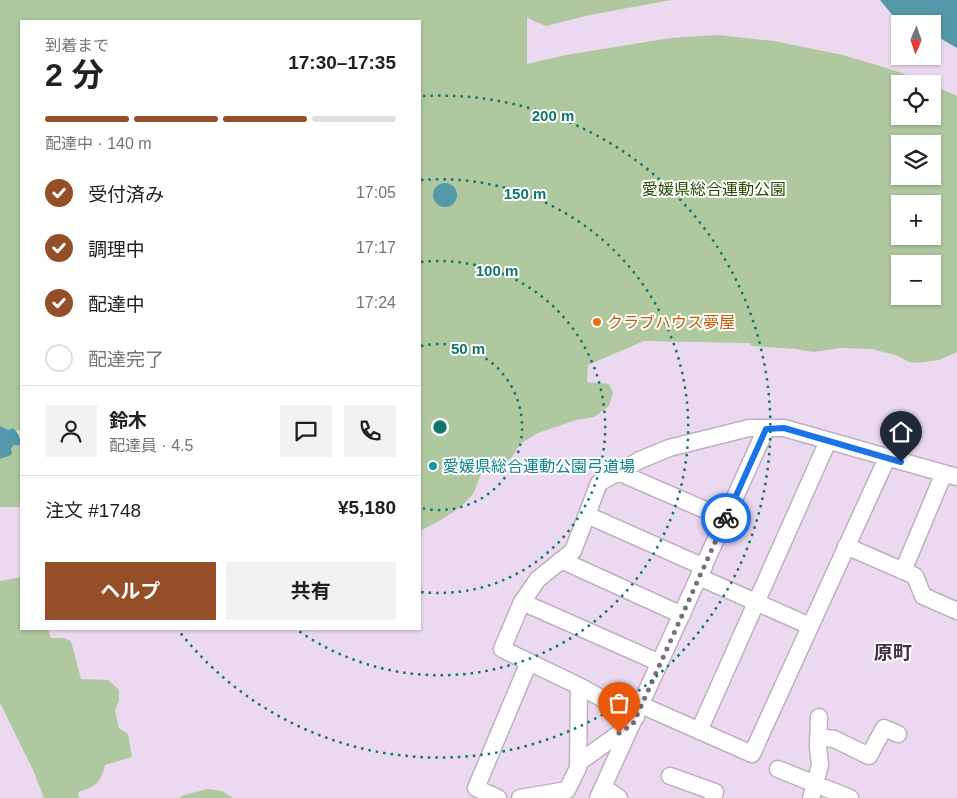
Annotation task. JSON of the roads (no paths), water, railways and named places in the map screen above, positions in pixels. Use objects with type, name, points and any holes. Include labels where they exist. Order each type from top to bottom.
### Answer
[{"type":"street","points":[[886,458],[752,754],[699,730],[637,715],[502,650],[522,602],[538,579],[573,551],[599,483],[640,460],[669,448],[749,428],[784,428],[951,475],[902,571]]},
{"type":"street","points":[[620,798],[601,793],[766,429]]},
{"type":"street","points":[[699,730],[828,441]]},
{"type":"street","points":[[618,472],[726,519]]},
{"type":"street","points":[[587,515],[756,602],[810,626]]},
{"type":"street","points":[[846,546],[915,576],[923,596],[955,605]]},
{"type":"street","points":[[561,560],[682,615]]},
{"type":"street","points":[[522,602],[660,663]]},
{"type":"street","points":[[498,798],[476,788],[529,662]]},
{"type":"street","points":[[520,798],[567,790],[578,768],[579,686]]},
{"type":"street","points":[[578,763],[637,715]]},
{"type":"street","points":[[813,791],[820,764],[818,747],[819,717]]},
{"type":"street","points":[[818,737],[834,739],[869,756],[884,728],[898,734]]},
{"type":"street","points":[[778,769],[813,791],[850,798]]},
{"type":"street","points":[[670,776],[715,792],[713,798]]},
{"type":"water","points":[[880,0],[957,0],[957,48],[941,39],[941,15],[892,15]]},
{"type":"water","points":[[445,183],[454,186],[457,195],[454,204],[445,207],[436,204],[433,195],[436,186]]},
{"type":"water","points":[[0,426],[8,430],[13,428],[19,436],[20,446],[14,445],[11,449],[11,455],[0,459]]},
{"type":"place","name":"クラブハウス夢屋","points":[[597,322]]},
{"type":"place","name":"愛媛県総合運動公園弓道場","points":[[433,466]]},
{"type":"district","name":"原町","points":[[893,652]]},
{"type":"park label","name":"愛媛県総合運動公園","points":[[714,189]]}]
